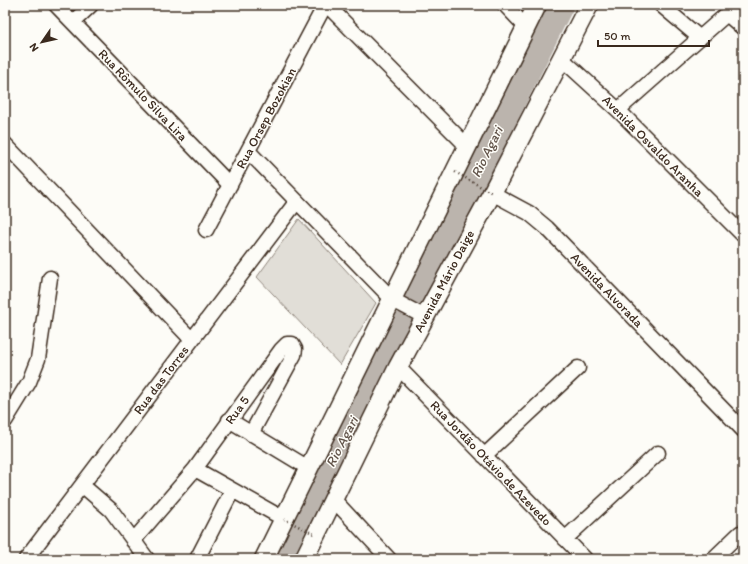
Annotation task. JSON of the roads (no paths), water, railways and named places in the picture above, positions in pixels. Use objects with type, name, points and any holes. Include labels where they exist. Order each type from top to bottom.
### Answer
[{"type":"street","name":"Rua Rômulo Silva Lira","points":[[56,5],[230,184]]},
{"type":"street","points":[[73,22],[91,5]]},
{"type":"street","points":[[326,5],[468,147]]},
{"type":"street","name":"Rua Orsep Bozokian","points":[[206,230],[326,5]]},
{"type":"street","points":[[505,5],[526,27]]},
{"type":"street","points":[[264,559],[393,300],[537,5]]},
{"type":"street","name":"Avenida Mário Daige","points":[[304,559],[398,367],[492,193],[589,5]]},
{"type":"street","points":[[661,5],[700,38]]},
{"type":"street","points":[[618,110],[732,9],[743,28]]},
{"type":"street","name":"Avenida Osvaldo Aranha","points":[[561,58],[618,110],[743,235]]},
{"type":"street","points":[[5,144],[192,340]]},
{"type":"street","points":[[248,151],[393,300],[425,317]]},
{"type":"street","name":"Avenida Alvorada","points":[[492,193],[529,213],[547,228],[743,430]]},
{"type":"street","name":"Rua das Torres","points":[[26,559],[297,201]]},
{"type":"street","points":[[5,421],[35,370],[50,278]]},
{"type":"street","name":"Rua 5","points":[[133,541],[195,469],[281,350],[287,344],[292,344],[295,349],[294,355],[251,434]]},
{"type":"street","name":"Rua Jordão Otávio de Azevedo","points":[[398,367],[585,559]]},
{"type":"street","points":[[484,456],[578,368]]},
{"type":"street","points":[[229,420],[310,468]]},
{"type":"street","points":[[565,539],[658,453]]},
{"type":"street","points":[[195,469],[284,519]]},
{"type":"street","points":[[82,485],[111,510],[147,559]]},
{"type":"street","points":[[197,559],[232,490]]},
{"type":"street","points":[[334,500],[389,559]]},
{"type":"street","points":[[713,559],[740,533]]},
{"type":"waterway","name":"Rio Agari","points":[[414,298],[560,5]]},
{"type":"waterway","name":"Rio Agari","points":[[283,559],[400,326]]}]
